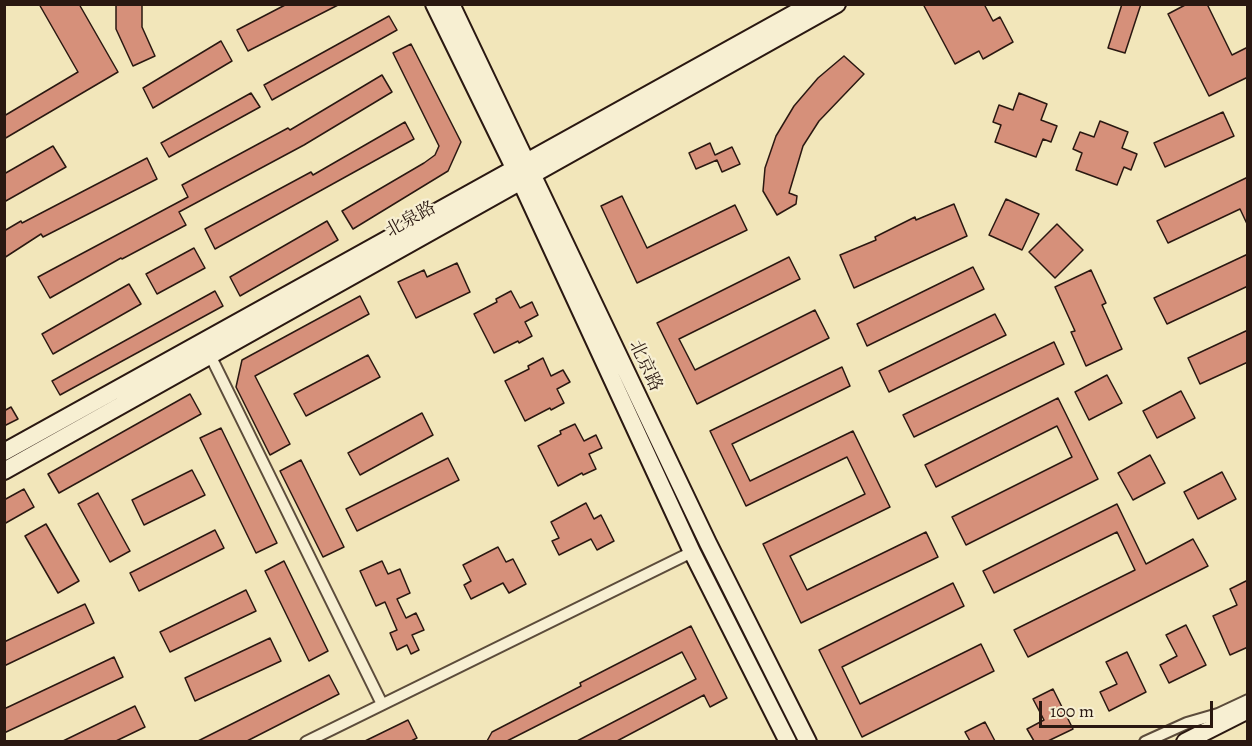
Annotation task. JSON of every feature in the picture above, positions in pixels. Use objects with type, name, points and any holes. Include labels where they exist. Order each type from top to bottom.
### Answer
[{"type":"street","name":"北京路","points":[[434,4],[524,172],[808,741]]},
{"type":"street","name":"北京路","points":[[451,4],[692,552],[788,741]]},
{"type":"street","name":"北泉路","points":[[524,172],[812,4]]},
{"type":"street","name":"北泉路","points":[[4,471],[207,349],[524,172],[837,4]]},
{"type":"street","name":"北泉路","points":[[4,452],[207,349]]},
{"type":"street","points":[[207,349],[382,704]]},
{"type":"street","points":[[306,741],[692,552]]},
{"type":"street","points":[[1145,741],[1187,723],[1218,714],[1248,700]]},
{"type":"street","points":[[1185,741],[1248,710]]},
{"type":"building","points":[[39,4],[79,4],[118,72],[4,139],[4,116],[78,72]]},
{"type":"building","points":[[116,4],[142,4],[142,27],[155,56],[133,66],[116,29]]},
{"type":"building","points":[[287,4],[340,4],[248,51],[237,30]]},
{"type":"building","points":[[923,4],[984,4],[993,21],[1000,17],[1013,42],[983,59],[979,51],[955,64]]},
{"type":"building","points":[[1122,4],[1141,4],[1125,53],[1108,48]]},
{"type":"building","points":[[1187,4],[1207,4],[1232,55],[1248,47],[1248,77],[1209,96],[1168,14]]},
{"type":"building","points":[[389,16],[397,30],[272,100],[264,85]]},
{"type":"building","points":[[221,41],[232,61],[153,108],[143,88]]},
{"type":"building","points":[[411,44],[461,142],[448,171],[353,229],[342,211],[424,163],[435,155],[439,146],[393,53]]},
{"type":"building","points":[[844,56],[864,74],[819,121],[803,146],[789,193],[797,196],[796,204],[777,215],[763,191],[765,168],[776,136],[794,106],[818,78]]},
{"type":"building","points":[[382,75],[392,92],[304,145],[179,212],[186,225],[50,298],[38,277],[188,197],[182,185],[288,128],[290,130]]},
{"type":"building","points":[[251,93],[260,107],[169,157],[161,143]]},
{"type":"building","points":[[1019,93],[1047,104],[1041,120],[1057,126],[1051,142],[1043,139],[1036,157],[995,142],[1001,125],[993,122],[999,105],[1013,110]]},
{"type":"building","points":[[1223,112],[1234,136],[1165,167],[1154,143]]},
{"type":"building","points":[[1100,121],[1128,132],[1122,148],[1137,154],[1131,170],[1124,167],[1117,185],[1076,170],[1082,153],[1073,149],[1080,132],[1094,137]]},
{"type":"building","points":[[405,122],[414,139],[215,249],[205,229],[311,172],[313,175]]},
{"type":"building","points":[[710,143],[715,155],[732,147],[740,164],[722,172],[717,160],[696,169],[689,153]]},
{"type":"building","points":[[53,146],[66,167],[4,202],[4,174]]},
{"type":"building","points":[[147,158],[157,179],[43,237],[41,234],[4,258],[4,231]]},
{"type":"building","points":[[1248,177],[1248,226],[1240,209],[1168,243],[1157,221]]},
{"type":"building","points":[[622,196],[647,248],[735,205],[747,230],[637,283],[601,206]]},
{"type":"building","points":[[1006,199],[1039,214],[1022,250],[989,235]]},
{"type":"building","points":[[954,204],[967,236],[854,288],[840,255],[876,240],[875,237],[915,217],[916,220]]},
{"type":"building","points":[[327,221],[338,240],[240,296],[230,277]]},
{"type":"building","points":[[1057,224],[1083,250],[1055,278],[1029,252]]},
{"type":"building","points":[[194,248],[205,268],[157,294],[146,274]]},
{"type":"building","points":[[1248,254],[1248,286],[1167,324],[1154,298]]},
{"type":"building","points":[[789,257],[800,279],[679,339],[695,370],[815,310],[829,338],[697,404],[657,323]]},
{"type":"building","points":[[457,263],[470,292],[416,318],[398,282],[424,270],[427,277]]},
{"type":"building","points":[[973,267],[984,289],[867,346],[857,324]]},
{"type":"building","points":[[1091,270],[1106,303],[1102,305],[1122,349],[1086,366],[1071,332],[1075,331],[1055,287]]},
{"type":"building","points":[[129,284],[141,304],[53,354],[42,334]]},
{"type":"building","points":[[215,291],[223,306],[60,395],[52,381]]},
{"type":"building","points":[[511,291],[520,308],[532,302],[538,315],[525,322],[532,336],[494,353],[474,314],[497,302],[496,299]]},
{"type":"building","points":[[360,296],[369,314],[255,376],[290,444],[270,455],[236,387],[242,360]]},
{"type":"building","points":[[995,314],[1006,335],[889,392],[879,371]]},
{"type":"building","points":[[1248,330],[1248,362],[1200,384],[1188,358]]},
{"type":"building","points":[[1054,342],[1064,364],[914,437],[903,415]]},
{"type":"building","points":[[368,355],[380,377],[306,416],[294,394]]},
{"type":"building","points":[[543,358],[551,376],[563,370],[570,382],[557,389],[564,403],[525,421],[505,381],[529,369],[528,366]]},
{"type":"building","points":[[842,367],[850,386],[732,444],[750,481],[853,431],[890,507],[790,556],[807,590],[926,532],[938,557],[801,623],[763,544],[865,494],[847,457],[746,506],[710,431]]},
{"type":"building","points":[[1107,375],[1122,403],[1089,420],[1075,392]]},
{"type":"building","points":[[1181,391],[1195,418],[1157,438],[1143,411]]},
{"type":"building","points":[[190,394],[201,414],[59,493],[48,474]]},
{"type":"building","points":[[1058,398],[1098,479],[966,545],[952,517],[1072,457],[1057,426],[936,487],[925,465]]},
{"type":"building","points":[[11,407],[18,419],[4,426],[4,411]]},
{"type":"building","points":[[422,413],[433,435],[360,475],[348,453]]},
{"type":"building","points":[[575,424],[584,441],[596,435],[602,448],[589,454],[596,469],[583,475],[582,473],[558,486],[538,446]]},
{"type":"building","points":[[221,428],[277,543],[256,553],[200,438]]},
{"type":"building","points":[[1150,455],[1165,483],[1133,500],[1118,473]]},
{"type":"building","points":[[448,458],[459,480],[357,531],[346,509]]},
{"type":"building","points":[[301,460],[344,547],[323,557],[280,471]]},
{"type":"building","points":[[192,470],[205,495],[144,525],[132,500]]},
{"type":"building","points":[[1222,472],[1236,499],[1198,519],[1184,492]]},
{"type":"building","points":[[24,489],[34,507],[4,524],[4,500]]},
{"type":"building","points":[[98,493],[130,551],[110,562],[78,504]]},
{"type":"building","points":[[586,503],[594,519],[601,515],[614,541],[597,550],[591,539],[559,555],[552,541],[559,538],[551,522]]},
{"type":"building","points":[[1117,504],[1146,564],[1193,539],[1208,566],[1028,657],[1014,630],[1135,570],[1117,532],[994,593],[983,571]]},
{"type":"building","points":[[46,524],[79,581],[58,593],[25,536]]},
{"type":"building","points":[[215,530],[224,548],[139,591],[130,573]]},
{"type":"building","points":[[498,547],[506,562],[513,559],[526,584],[509,593],[503,583],[471,599],[464,585],[471,581],[463,565]]},
{"type":"building","points":[[284,561],[328,651],[309,661],[265,571]]},
{"type":"building","points":[[382,561],[388,574],[400,569],[410,593],[397,599],[406,618],[416,613],[424,630],[412,635],[419,650],[411,654],[407,645],[397,650],[390,633],[397,630],[385,602],[376,606],[360,571]]},
{"type":"building","points":[[1248,580],[1248,647],[1230,655],[1213,616],[1237,605],[1230,589]]},
{"type":"building","points":[[953,583],[964,606],[842,667],[860,704],[981,644],[994,671],[862,737],[819,650]]},
{"type":"building","points":[[246,590],[256,611],[170,652],[160,632]]},
{"type":"building","points":[[85,604],[94,623],[4,666],[4,642]]},
{"type":"building","points":[[1186,625],[1206,665],[1169,683],[1160,665],[1177,656],[1166,635]]},
{"type":"building","points":[[691,626],[727,698],[710,707],[704,695],[617,741],[577,741],[696,679],[682,652],[507,741],[487,741],[492,732],[581,686],[580,683]]},
{"type":"building","points":[[270,638],[281,661],[195,701],[185,678]]},
{"type":"building","points":[[1127,652],[1146,692],[1109,711],[1100,692],[1117,684],[1106,662]]},
{"type":"building","points":[[114,657],[123,677],[4,733],[4,709]]},
{"type":"building","points":[[329,675],[339,694],[247,741],[198,741]]},
{"type":"building","points":[[1053,689],[1073,729],[1048,741],[1034,741],[1027,729],[1044,720],[1033,699]]},
{"type":"building","points":[[135,706],[145,727],[116,741],[63,741]]},
{"type":"building","points":[[408,720],[417,738],[411,741],[365,741]]},
{"type":"building","points":[[985,722],[995,741],[970,741],[965,732]]}]
